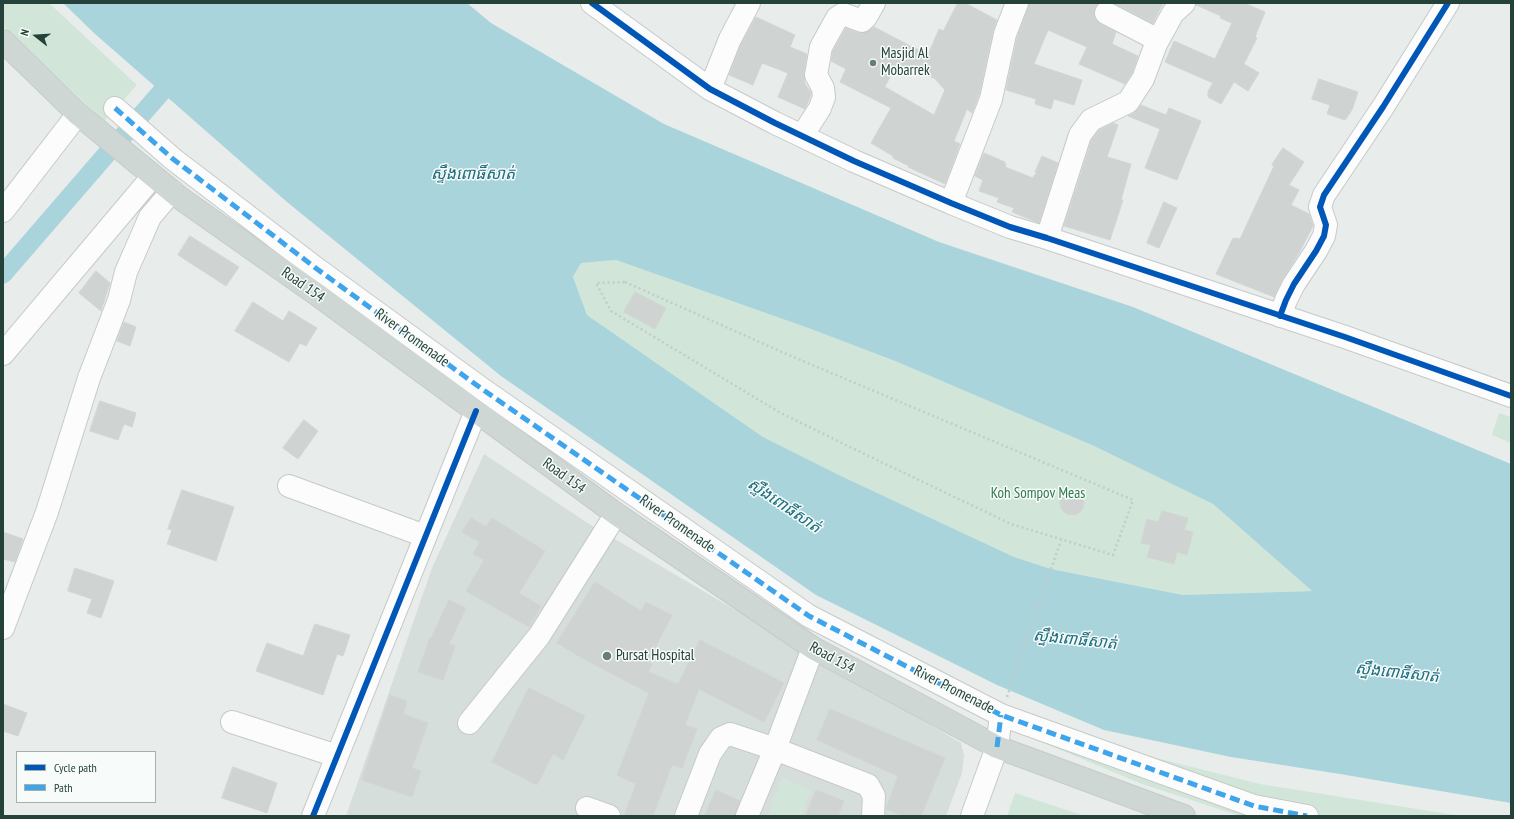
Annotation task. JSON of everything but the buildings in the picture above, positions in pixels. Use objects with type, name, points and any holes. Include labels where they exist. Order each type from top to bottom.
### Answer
[{"type":"main road","name":"Road 154","points":[[3,41],[78,114],[172,192],[201,214],[319,296],[616,514],[813,648],[997,746],[1184,816]]},
{"type":"street","points":[[592,3],[710,89],[854,161],[951,203],[1010,227],[1345,337],[1511,396]]},
{"type":"street","points":[[710,89],[730,39],[749,3]]},
{"type":"street","points":[[802,136],[820,108],[824,97],[823,88],[816,75],[821,47],[837,18],[843,14],[862,21],[874,3]]},
{"type":"street","points":[[951,203],[991,99],[1005,34],[1017,3]]},
{"type":"street","points":[[1047,238],[1080,135],[1091,120],[1128,102],[1143,79],[1158,40],[1173,13],[1184,3]]},
{"type":"street","points":[[1280,316],[1294,284],[1324,236],[1326,225],[1320,207],[1324,195],[1383,107],[1448,3]]},
{"type":"street","points":[[1106,13],[1158,40]]},
{"type":"street","name":"River Promenade","points":[[116,110],[163,150],[317,268],[482,389],[809,616],[1003,708],[1254,806],[1307,816]]},
{"type":"street","points":[[3,211],[78,114]]},
{"type":"street","points":[[3,354],[153,176]]},
{"type":"street","points":[[3,628],[47,512],[89,378],[119,300],[126,272],[150,217],[172,192]]},
{"type":"street","points":[[313,816],[476,411]]},
{"type":"street","points":[[289,486],[426,536]]},
{"type":"street","points":[[469,723],[538,636],[616,514]]},
{"type":"street","points":[[747,816],[775,749],[813,648]]},
{"type":"street","points":[[972,816],[997,746],[1003,708]]},
{"type":"street","points":[[232,722],[337,756]]},
{"type":"street","points":[[686,816],[710,754],[721,738],[730,734],[775,749],[868,785],[874,796],[873,816]]},
{"type":"street","points":[[587,808],[609,816]]},
{"type":"path","points":[[625,282],[791,356],[1133,500],[1113,555],[1061,540],[1012,524],[779,412],[611,311],[596,283],[625,282]]},
{"type":"path","points":[[1003,708],[1061,540]]},
{"type":"shaded area","name":"Pursat Hospital","points":[[484,454],[586,522],[961,743],[964,755],[962,773],[946,816],[346,816],[432,568]]},
{"type":"green space","points":[[3,3],[49,3],[137,85],[104,121],[3,26]]},
{"type":"green space","name":"Koh Sompov Meas","points":[[616,260],[811,329],[895,361],[1094,446],[1213,504],[1312,591],[1183,595],[1051,569],[1014,557],[841,476],[763,437],[587,315],[573,277],[581,263]]},
{"type":"green space","points":[[1499,413],[1511,417],[1511,443],[1492,435]]},
{"type":"green space","points":[[1020,733],[1144,755],[1260,784],[1461,816],[1240,816],[1142,784]]},
{"type":"green space","points":[[782,778],[811,790],[801,816],[768,816]]},
{"type":"green space","points":[[1015,793],[1085,816],[1007,816]]},
{"type":"water","name":"ស្ទឹងពោធិ៍សាត់","points":[[63,3],[467,3],[491,23],[664,124],[939,242],[1133,307],[1511,464],[1511,803],[1231,757],[1104,730],[997,685],[816,595],[501,376],[287,202],[94,33]],"holes":[[[616,260],[811,329],[895,361],[1094,446],[1213,504],[1312,591],[1183,595],[1051,569],[1014,557],[841,476],[763,437],[587,315],[573,277],[581,263]]]},
{"type":"waterway","points":[[116,144],[178,73]]},
{"type":"waterway","points":[[3,274],[111,149]]},
{"type":"marked path","points":[[115,108],[173,159],[317,269],[482,389],[809,616],[1001,715],[1254,806],[1307,816]]},
{"type":"marked path","points":[[997,747],[1001,715]]},
{"type":"cycle path","points":[[592,3],[710,89],[775,123],[854,161],[951,203],[1010,227],[1345,337],[1511,396]]},
{"type":"cycle path","points":[[1280,316],[1294,284],[1324,236],[1326,225],[1320,207],[1324,195],[1383,107],[1448,3]]},
{"type":"cycle path","points":[[313,816],[476,411]]},
{"type":"place","name":"Masjid Al Mobarrek","points":[[873,63]]},
{"type":"place","name":"Pursat Hospital","points":[[607,656]]}]
